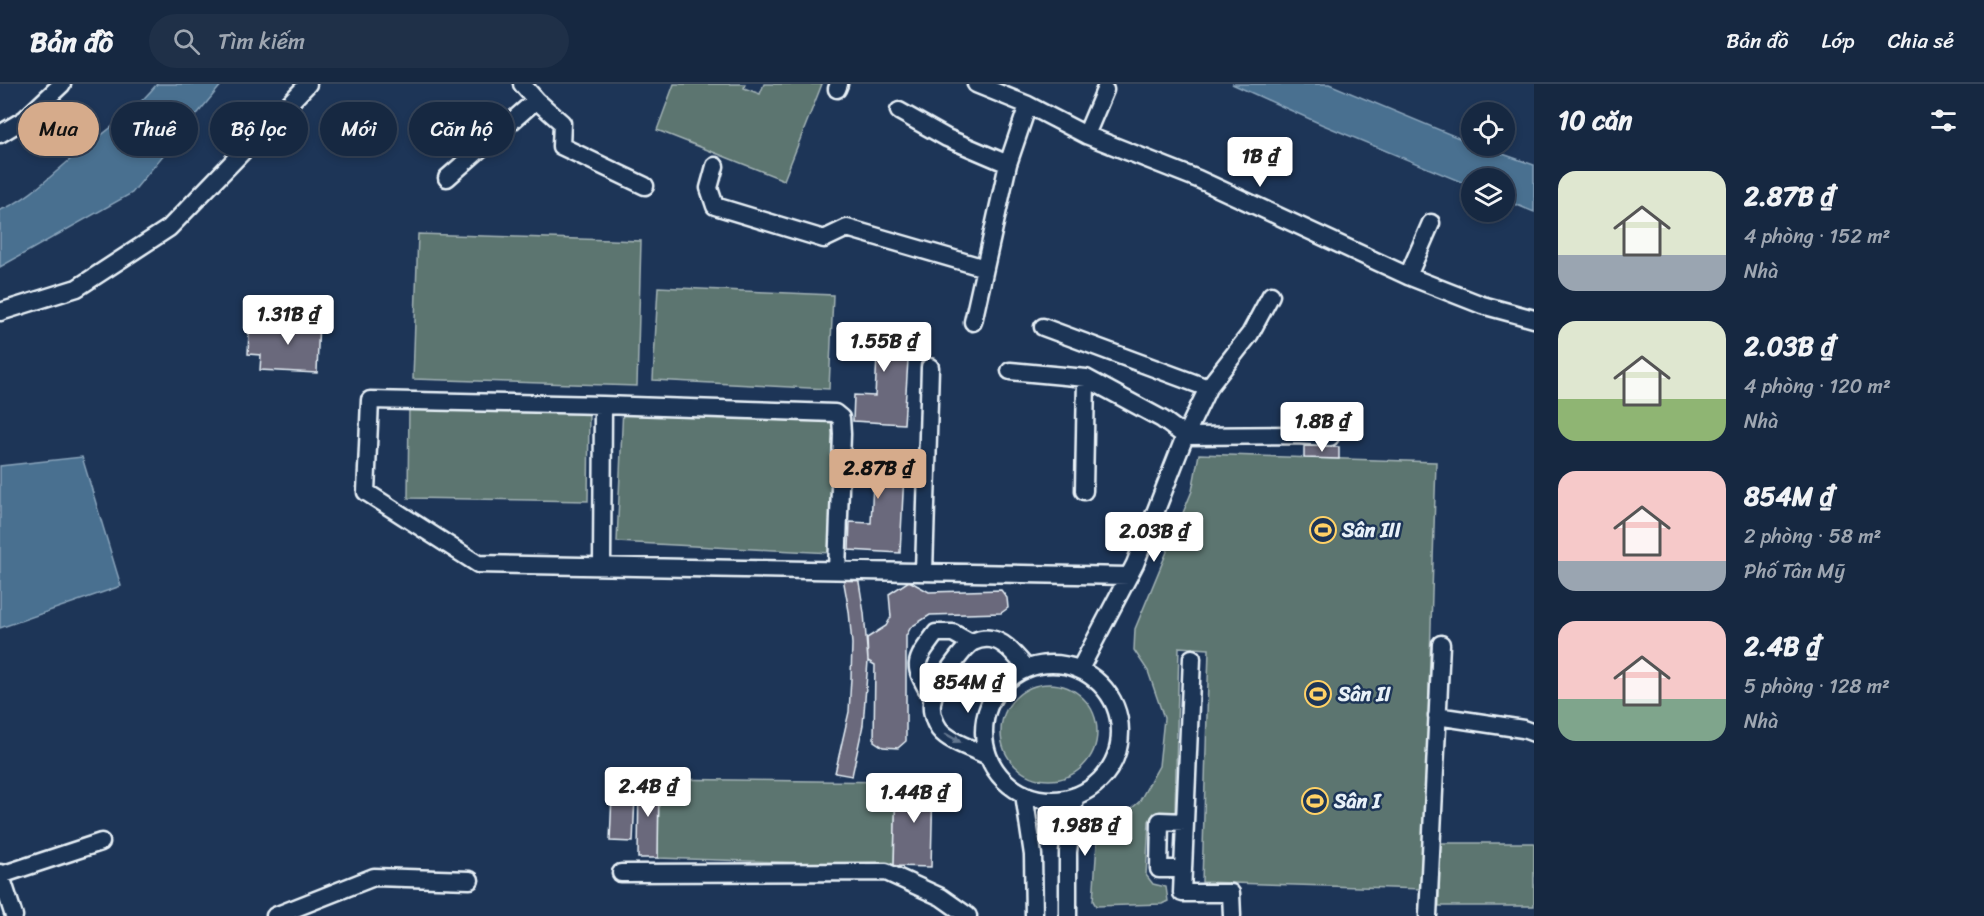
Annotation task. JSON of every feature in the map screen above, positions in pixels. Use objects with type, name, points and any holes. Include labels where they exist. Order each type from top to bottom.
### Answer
[{"type":"street","points":[[0,134],[25,119],[62,84]]},
{"type":"street","points":[[0,312],[77,288],[169,228],[308,84]]},
{"type":"street","points":[[522,84],[562,123],[561,146],[645,186]]},
{"type":"street","points":[[976,84],[1028,105],[1086,135],[1198,179],[1408,276],[1482,305],[1534,319]]},
{"type":"street","points":[[1086,135],[1105,90]]},
{"type":"street","points":[[447,178],[536,100]]},
{"type":"street","points":[[973,322],[1008,164],[1028,105]]},
{"type":"street","points":[[899,111],[947,138],[1008,164]]},
{"type":"street","points":[[715,166],[709,188],[715,206],[824,239],[847,228],[985,268]]},
{"type":"street","points":[[1408,276],[1431,224]]},
{"type":"street","points":[[1080,669],[1129,576],[1185,436],[1208,388],[1250,334],[1271,295]]},
{"type":"street","points":[[1043,327],[1208,388]]},
{"type":"street","points":[[924,572],[930,367]]},
{"type":"street","points":[[1010,371],[1086,378],[1162,419],[1185,436],[1296,435],[1330,438]]},
{"type":"street","points":[[1084,491],[1086,378]]},
{"type":"street","points":[[837,570],[841,418],[834,413],[370,400],[366,492],[478,564],[1129,576]]},
{"type":"street","points":[[602,566],[603,405]]},
{"type":"street","points":[[933,698],[918,672],[920,655],[936,633],[953,633],[971,643]]},
{"type":"street","points":[[988,756],[947,736],[940,730],[931,709],[938,686],[971,643],[982,639],[993,639],[1004,644],[1026,668]]},
{"type":"street","points":[[1428,916],[1441,644]]},
{"type":"street","points":[[1192,658],[1182,893],[1232,892],[1232,916]]},
{"type":"street","points":[[1044,663],[1062,664],[1080,669],[1099,682],[1113,700],[1120,723],[1119,746],[1110,767],[1095,785],[1075,796],[1048,800],[1024,794],[1008,785],[996,772],[988,756],[984,735],[986,714],[994,694],[1008,679],[1026,668],[1044,663]]},
{"type":"street","points":[[1437,716],[1523,729],[1534,733]]},
{"type":"street","points":[[1024,794],[1033,855],[1034,916]]},
{"type":"street","points":[[1068,916],[1068,852],[1075,796]]},
{"type":"street","points":[[1183,869],[1159,869],[1160,821],[1185,822]]},
{"type":"street","points":[[14,916],[0,874],[101,842]]},
{"type":"street","points":[[621,873],[886,872],[941,897],[968,916]]},
{"type":"street","points":[[275,916],[374,877],[470,880]]},
{"type":"green space","points":[[674,84],[745,84],[744,88],[760,94],[764,84],[822,84],[784,180],[657,130]]},
{"type":"green space","points":[[418,234],[641,241],[637,386],[413,379]]},
{"type":"green space","points":[[658,287],[833,295],[829,389],[653,380]]},
{"type":"green space","points":[[409,406],[589,409],[588,501],[408,498]]},
{"type":"green space","points":[[623,406],[839,417],[832,553],[617,542]]},
{"type":"green space","points":[[1199,454],[1436,462],[1423,889],[1202,882],[1209,649],[1179,647],[1175,812],[1154,813],[1149,821],[1146,875],[1153,884],[1166,887],[1168,901],[1162,904],[1096,906],[1093,901],[1097,843],[1104,832],[1139,802],[1159,766],[1164,718],[1148,671],[1134,650],[1135,629],[1192,491]]},
{"type":"green space","points":[[1049,684],[1067,687],[1083,698],[1094,714],[1097,732],[1094,750],[1083,766],[1067,777],[1049,780],[1031,777],[1015,766],[1004,750],[1001,732],[1004,714],[1015,698],[1031,687]]},
{"type":"green space","points":[[659,779],[896,782],[894,866],[658,858]]},
{"type":"green space","points":[[1439,843],[1534,843],[1534,906],[1439,906]]},
{"type":"water","points":[[157,84],[222,84],[198,113],[198,102],[140,102]]},
{"type":"water","points":[[1232,84],[1329,84],[1461,139],[1461,156],[1508,156],[1534,165],[1534,212],[1515,204],[1515,168],[1461,168],[1461,182],[1321,124]]},
{"type":"water","points":[[111,127],[111,156],[163,156],[132,193],[0,267],[0,210],[19,201],[75,156],[99,156],[99,137]]},
{"type":"water","points":[[82,457],[121,586],[0,628],[0,466]]},
{"type":"building","points":[[278,316],[319,318],[317,373],[260,370],[261,355],[248,354],[249,331],[278,332]]},
{"type":"building","points":[[855,325],[910,328],[904,424],[853,421],[854,395],[875,396],[877,356],[853,355]]},
{"type":"building","points":[[1304,446],[1339,447],[1339,459],[1304,458]]},
{"type":"building","points":[[847,451],[905,454],[900,553],[849,550],[850,522],[871,523],[873,483],[845,481]]},
{"type":"building","points":[[858,576],[868,661],[863,725],[852,776],[835,773],[849,712],[851,678],[852,644],[843,578]]},
{"type":"building","points":[[909,581],[929,592],[1001,590],[1007,598],[1008,608],[1001,613],[930,615],[911,627],[906,636],[906,741],[898,748],[883,747],[874,741],[875,665],[868,661],[867,638],[886,626],[891,617],[889,594]]},
{"type":"building","points":[[613,772],[636,773],[633,842],[610,841]]},
{"type":"building","points":[[639,779],[659,779],[658,858],[638,858]]},
{"type":"building","points":[[896,782],[933,783],[931,867],[894,866]]},
{"type":"place","name":"Sân III","points":[[1323,530]]},
{"type":"place","name":"Sân II","points":[[1318,694]]},
{"type":"place","name":"Sân I","points":[[1315,801]]}]
